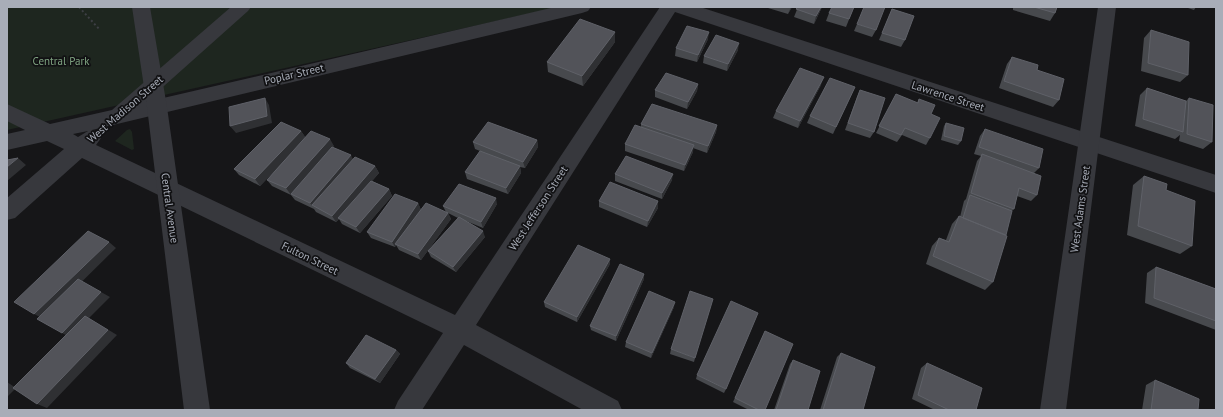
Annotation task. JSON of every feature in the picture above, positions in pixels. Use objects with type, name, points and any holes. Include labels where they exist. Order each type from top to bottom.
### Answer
[{"type":"street","name":"Central Avenue","points":[[141,7],[157,107],[197,410]]},
{"type":"street","name":"West Madison Street","points":[[7,211],[242,7]]},
{"type":"street","name":"Poplar Street","points":[[7,142],[582,7]]},
{"type":"street","name":"West Jefferson Street","points":[[407,410],[669,7]]},
{"type":"street","name":"Lawrence Street","points":[[680,7],[1216,184]]},
{"type":"street","name":"West Adams Street","points":[[1053,410],[1107,7]]},
{"type":"street","name":"Fulton Street","points":[[7,112],[459,329],[609,410]]},
{"type":"path","points":[[79,7],[100,30]]},
{"type":"green space","name":"Central Park","points":[[7,7],[559,7],[7,130]]},
{"type":"green space","points":[[130,129],[132,132],[134,149],[132,150],[115,141]]},
{"type":"building","points":[[798,7],[821,7],[816,16],[796,9]]},
{"type":"building","points":[[832,7],[854,7],[849,19],[829,13]]},
{"type":"building","points":[[864,7],[885,7],[876,30],[857,24]]},
{"type":"building","points":[[1034,7],[1057,7],[1055,13]]},
{"type":"building","points":[[892,9],[914,16],[905,40],[882,33]]},
{"type":"building","points":[[580,19],[615,32],[582,76],[547,62]]},
{"type":"building","points":[[687,26],[709,32],[698,55],[676,48]]},
{"type":"building","points":[[1151,30],[1189,42],[1188,75],[1148,63]]},
{"type":"building","points":[[716,35],[739,43],[728,64],[704,56]]},
{"type":"building","points":[[1012,57],[1038,65],[1037,70],[1064,79],[1059,100],[1004,81]]},
{"type":"building","points":[[800,68],[824,77],[800,121],[776,111]]},
{"type":"building","points":[[666,73],[698,84],[688,102],[655,90]]},
{"type":"building","points":[[830,78],[855,87],[836,127],[810,116]]},
{"type":"building","points":[[1147,88],[1186,101],[1183,132],[1143,119]]},
{"type":"building","points":[[860,90],[885,98],[874,132],[848,123]]},
{"type":"building","points":[[896,94],[918,103],[919,99],[935,105],[931,114],[940,118],[930,138],[905,128],[901,135],[879,126]]},
{"type":"building","points":[[265,98],[267,116],[230,126],[229,107]]},
{"type":"building","points":[[1189,98],[1213,105],[1212,142],[1187,134]]},
{"type":"building","points":[[652,104],[717,125],[708,146],[641,124]]},
{"type":"building","points":[[281,122],[301,131],[255,179],[234,169]]},
{"type":"building","points":[[488,122],[537,140],[523,162],[473,142]]},
{"type":"building","points":[[946,123],[964,128],[961,141],[944,136]]},
{"type":"building","points":[[635,125],[694,145],[685,165],[625,144]]},
{"type":"building","points":[[985,129],[1043,149],[1039,168],[979,147]]},
{"type":"building","points":[[311,131],[330,139],[286,188],[267,180]]},
{"type":"building","points":[[332,147],[351,155],[310,203],[291,194]]},
{"type":"building","points":[[480,151],[520,166],[506,188],[465,172]]},
{"type":"building","points":[[982,154],[1041,176],[1037,195],[1019,188],[1014,209],[971,193]]},
{"type":"building","points":[[626,156],[673,174],[662,193],[615,174]]},
{"type":"building","points":[[355,157],[375,166],[332,216],[312,205]]},
{"type":"building","points":[[18,158],[7,167],[7,160]]},
{"type":"building","points":[[1144,176],[1167,184],[1166,190],[1195,201],[1192,246],[1138,226]]},
{"type":"building","points":[[371,181],[389,189],[356,227],[338,218]]},
{"type":"building","points":[[610,182],[658,201],[648,221],[599,201]]},
{"type":"building","points":[[459,184],[496,198],[481,222],[443,206]]},
{"type":"building","points":[[395,194],[418,203],[392,242],[367,232]]},
{"type":"building","points":[[970,195],[1012,211],[1006,235],[963,218]]},
{"type":"building","points":[[426,203],[448,213],[418,254],[395,244]]},
{"type":"building","points":[[959,216],[1007,236],[993,282],[933,256],[939,238],[949,242]]},
{"type":"building","points":[[459,217],[483,231],[453,267],[428,251]]},
{"type":"building","points":[[88,231],[109,242],[34,314],[14,302]]},
{"type":"building","points":[[578,245],[610,259],[577,317],[544,302]]},
{"type":"building","points":[[620,264],[644,274],[616,336],[590,326]]},
{"type":"building","points":[[1156,267],[1216,289],[1216,321],[1154,298]]},
{"type":"building","points":[[78,279],[101,292],[62,333],[37,319]]},
{"type":"building","points":[[649,291],[675,302],[652,353],[626,342]]},
{"type":"building","points":[[690,291],[713,299],[695,358],[671,349]]},
{"type":"building","points":[[731,301],[758,313],[726,389],[697,375]]},
{"type":"building","points":[[85,316],[108,330],[37,404],[13,388]]},
{"type":"building","points":[[765,331],[793,344],[765,410],[759,410],[735,398]]},
{"type":"building","points":[[366,335],[396,350],[375,379],[346,363]]},
{"type":"building","points":[[841,353],[875,367],[863,410],[823,410]]},
{"type":"building","points":[[793,360],[820,371],[808,410],[776,410]]},
{"type":"building","points":[[927,363],[982,388],[976,410],[949,410],[918,395]]},
{"type":"building","points":[[1155,380],[1199,399],[1198,410],[1151,410]]}]
